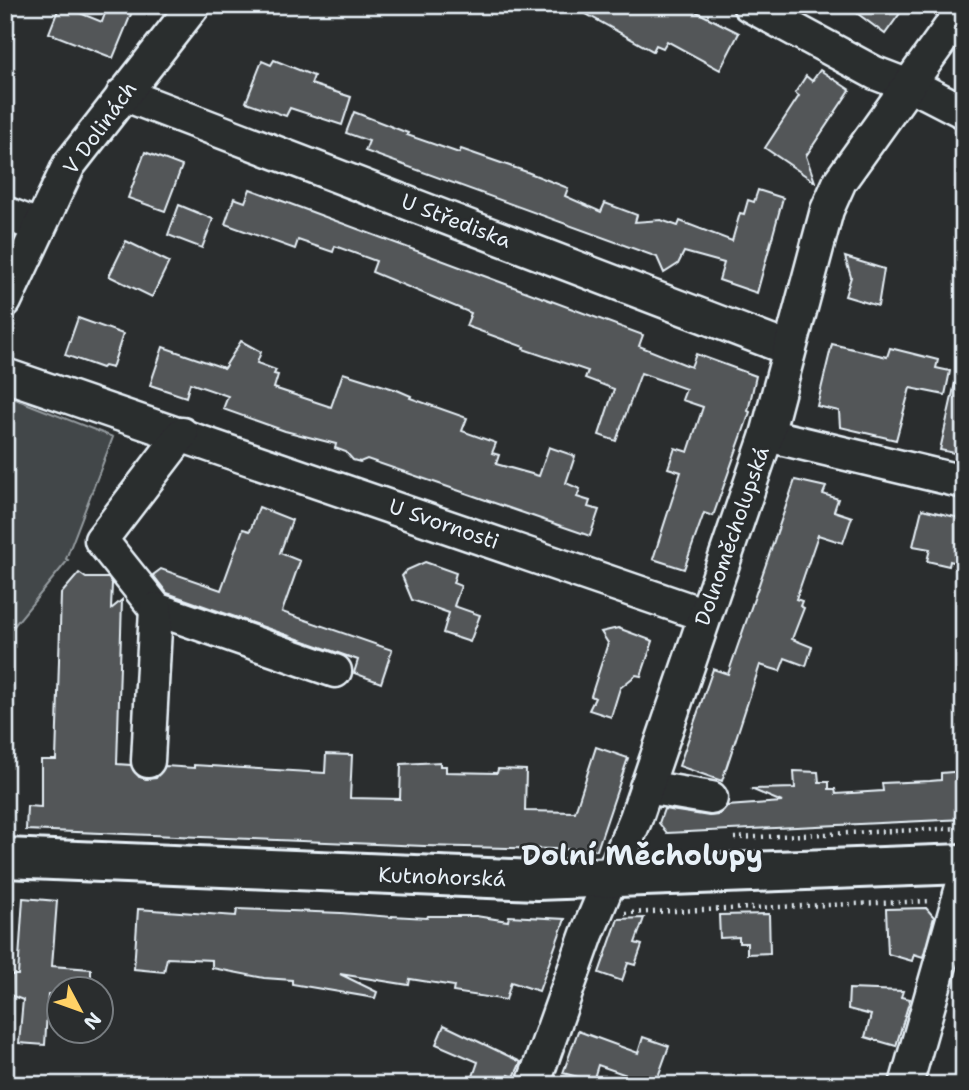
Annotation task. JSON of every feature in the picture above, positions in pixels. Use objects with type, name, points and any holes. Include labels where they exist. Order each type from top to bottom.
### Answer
[{"type":"main road","name":"Kutnohorská","points":[[5,858],[451,878],[537,880],[611,876],[962,881]]},
{"type":"street","name":"V Dolinách","points":[[5,301],[69,165],[194,5]]},
{"type":"street","points":[[749,5],[875,73],[927,93],[964,112]]},
{"type":"street","name":"Dolnoměcholupská","points":[[533,1085],[587,934],[636,818],[767,435],[827,210],[840,181],[964,8]]},
{"type":"street","name":"U Střediska","points":[[123,94],[789,349]]},
{"type":"street","points":[[5,213],[38,226]]},
{"type":"street","name":"U Svornosti","points":[[5,375],[705,615]]},
{"type":"street","points":[[182,434],[101,540],[156,609],[335,671]]},
{"type":"street","points":[[767,435],[964,482]]},
{"type":"street","points":[[148,761],[156,609]]},
{"type":"street","points":[[646,787],[712,798]]},
{"type":"street","points":[[906,1085],[962,881]]},
{"type":"path","points":[[727,838],[964,828]]},
{"type":"path","points":[[768,908],[879,903],[962,881]]},
{"type":"shaded area","points":[[5,224],[12,237],[14,249],[5,275]]},
{"type":"shaded area","points":[[5,395],[113,437],[66,559],[68,560],[5,637]]},
{"type":"building","points":[[60,5],[102,22],[108,5],[132,12],[113,58],[49,33]]},
{"type":"building","points":[[570,5],[611,5],[634,11],[637,5],[683,5],[739,33],[720,70],[667,41],[663,48],[656,45],[653,51]]},
{"type":"building","points":[[846,5],[906,5],[885,34]]},
{"type":"building","points":[[274,60],[314,76],[311,84],[351,97],[342,125],[290,108],[286,116],[246,102],[262,61],[271,65]]},
{"type":"building","points":[[820,70],[850,90],[806,156],[815,182],[765,148],[799,96],[795,93],[806,76],[812,81]]},
{"type":"building","points":[[354,112],[408,133],[407,135],[459,153],[461,149],[568,188],[565,196],[601,212],[605,203],[637,215],[635,222],[661,220],[678,226],[680,221],[732,241],[740,213],[744,214],[748,200],[754,202],[758,190],[783,198],[757,293],[719,280],[724,263],[684,252],[678,264],[664,273],[657,257],[365,151],[369,141],[346,133]]},
{"type":"building","points":[[145,152],[182,166],[165,211],[128,198]]},
{"type":"building","points":[[250,189],[643,335],[639,346],[691,367],[696,354],[756,376],[748,411],[750,412],[713,516],[704,513],[684,569],[653,559],[681,472],[668,468],[675,448],[688,452],[703,407],[682,400],[686,389],[641,373],[616,441],[599,435],[614,389],[585,378],[588,371],[466,326],[471,313],[372,272],[376,261],[335,246],[333,252],[298,240],[295,249],[225,224],[234,198],[245,202]]},
{"type":"building","points":[[179,205],[213,219],[202,248],[168,235]]},
{"type":"building","points":[[126,241],[169,262],[152,297],[109,276]]},
{"type":"building","points":[[845,257],[884,269],[878,306],[845,296],[851,277]]},
{"type":"building","points":[[78,318],[123,334],[112,368],[102,368],[65,355]]},
{"type":"building","points":[[241,341],[261,352],[257,363],[276,370],[274,374],[278,375],[274,388],[331,407],[343,373],[397,390],[411,396],[410,398],[467,418],[462,431],[496,443],[492,453],[499,455],[496,464],[539,476],[549,447],[575,456],[566,483],[580,489],[577,497],[590,501],[588,507],[599,510],[590,536],[367,459],[360,462],[353,460],[346,452],[335,448],[336,444],[285,431],[223,409],[228,396],[190,383],[186,397],[150,385],[163,347],[224,368]]},
{"type":"building","points":[[832,344],[887,357],[890,348],[938,360],[936,368],[950,371],[945,395],[910,388],[896,440],[840,427],[839,411],[817,406]]},
{"type":"building","points":[[955,383],[964,384],[964,455],[940,450]]},
{"type":"building","points":[[795,480],[826,487],[823,494],[838,499],[834,511],[852,517],[843,543],[818,535],[796,599],[802,601],[800,606],[804,608],[792,639],[812,647],[806,666],[785,658],[780,671],[760,665],[722,781],[679,766],[713,669],[728,674]]},
{"type":"building","points":[[259,507],[292,520],[280,553],[300,561],[282,612],[392,650],[381,683],[354,673],[358,660],[167,593],[153,575],[161,569],[221,590],[243,529],[250,531]]},
{"type":"building","points":[[922,509],[964,519],[964,565],[950,561],[949,566],[927,561],[930,549],[913,546]]},
{"type":"building","points":[[425,562],[456,573],[453,583],[461,586],[454,606],[480,615],[470,642],[443,633],[449,613],[412,600],[402,576],[407,570]]},
{"type":"building","points":[[79,573],[86,578],[108,578],[112,583],[111,609],[122,600],[117,764],[131,765],[139,777],[156,778],[165,766],[194,768],[194,765],[325,773],[326,754],[352,755],[350,798],[400,799],[401,764],[440,762],[440,766],[446,766],[446,772],[497,773],[498,769],[526,770],[525,811],[575,812],[596,747],[628,758],[597,850],[26,830],[27,806],[41,807],[41,760],[56,760],[61,594]]},
{"type":"building","points":[[618,628],[653,641],[641,676],[636,675],[620,688],[611,717],[589,710],[595,698],[591,696],[608,643],[601,632]]},
{"type":"building","points":[[794,771],[818,772],[819,782],[829,782],[829,789],[835,789],[836,794],[883,791],[882,783],[941,780],[941,773],[964,771],[964,819],[667,833],[659,823],[664,809],[709,816],[718,815],[727,806],[782,802],[751,789],[795,788]]},
{"type":"building","points":[[23,898],[57,901],[52,966],[91,969],[91,974],[46,974],[45,1045],[19,1043],[23,1000],[10,995],[11,975],[18,975]]},
{"type":"building","points":[[926,908],[934,917],[923,957],[914,954],[912,961],[888,954],[886,909]]},
{"type":"building","points":[[138,909],[236,916],[237,909],[392,917],[476,916],[508,921],[509,916],[565,919],[539,991],[511,982],[506,1000],[453,992],[454,986],[410,979],[409,985],[340,974],[377,992],[375,998],[292,984],[292,980],[264,978],[212,968],[212,960],[167,958],[164,972],[134,969]]},
{"type":"building","points":[[769,914],[770,953],[747,954],[747,943],[739,943],[739,937],[720,938],[719,915]]},
{"type":"building","points":[[644,918],[635,943],[642,945],[635,965],[628,963],[622,981],[599,973],[618,919]]},
{"type":"building","points":[[849,989],[903,991],[901,997],[910,999],[896,1046],[865,1037],[871,1015],[848,1009]]},
{"type":"building","points":[[444,1025],[521,1062],[514,1077],[509,1075],[506,1085],[470,1085],[478,1062],[436,1044]]},
{"type":"building","points":[[578,1031],[638,1053],[643,1037],[669,1046],[655,1085],[598,1065],[593,1081],[563,1073]]},
{"type":"district","name":"Dolní Měcholupy","points":[[642,855]]}]
